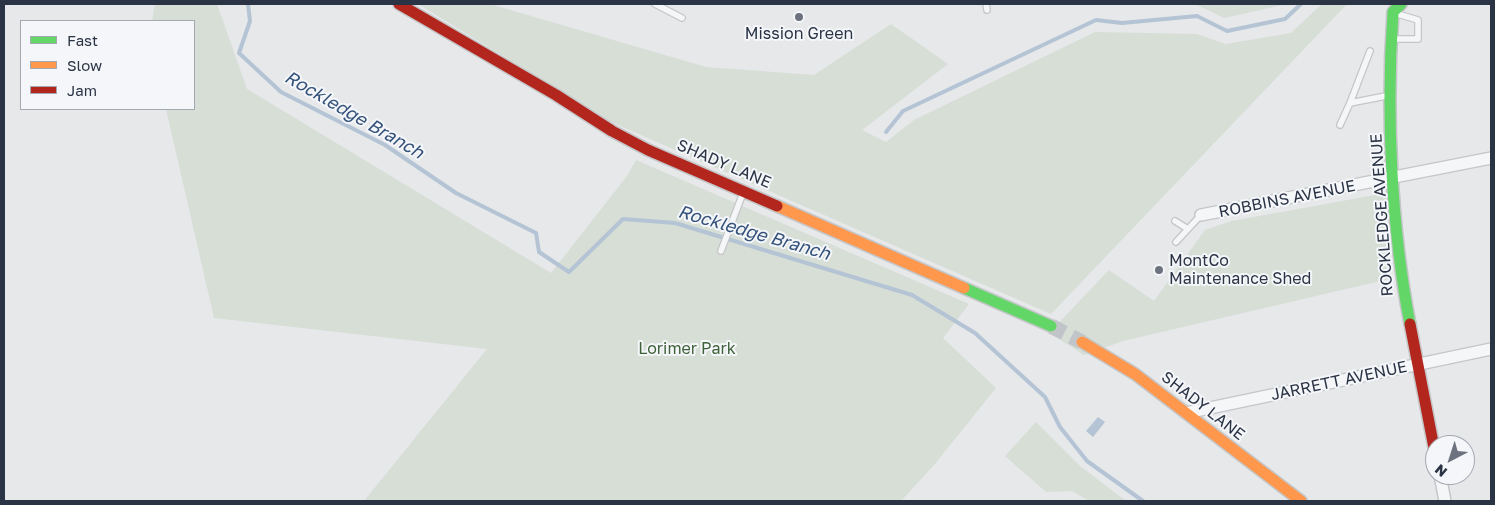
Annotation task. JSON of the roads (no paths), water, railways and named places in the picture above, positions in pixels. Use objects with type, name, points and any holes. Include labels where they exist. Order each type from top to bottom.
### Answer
[{"type":"street","name":"SHADY LANE","points":[[399,4],[648,150],[1051,326]]},
{"type":"street","points":[[1392,12],[1401,4]]},
{"type":"street","name":"ROCKLEDGE AVENUE","points":[[1392,12],[1393,178],[1400,272],[1416,365],[1431,435]]},
{"type":"street","name":"ROBBINS AVENUE","points":[[1201,215],[1491,158]]},
{"type":"street","name":"SHADY LANE","points":[[1082,342],[1135,374],[1301,501]]},
{"type":"street","name":"JARRETT AVENUE","points":[[1186,413],[1491,349]]},
{"type":"street","points":[[1442,485],[1445,501]]},
{"type":"lane","points":[[655,4],[682,18]]},
{"type":"lane","points":[[1391,39],[1418,39],[1418,20],[1392,12]]},
{"type":"lane","points":[[1340,124],[1370,51]]},
{"type":"lane","points":[[1350,103],[1391,95]]},
{"type":"lane","points":[[721,252],[744,191]]},
{"type":"lane","points":[[1176,242],[1201,215]]},
{"type":"lane","points":[[1175,221],[1188,229]]},
{"type":"water","points":[[1098,417],[1105,422],[1093,437],[1086,431]]},
{"type":"waterway","name":"Rockledge Branch","points":[[248,4],[250,21],[239,53],[281,92],[385,145],[456,193],[536,233],[539,252],[569,272],[623,219],[675,223],[912,295],[975,333],[1045,397],[1060,427],[1087,461],[1143,501]]},
{"type":"waterway","points":[[886,132],[903,111],[1096,20],[1122,23],[1197,16],[1227,31],[1285,19],[1301,4]]},
{"type":"tunnel","points":[[1051,326],[1082,342]]},
{"type":"place","name":"Mission Green","points":[[799,17]]},
{"type":"place","name":"MontCo Maintenance Shed","points":[[1159,270]]},
{"type":"park label","name":"Lorimer Park","points":[[687,349]]}]
